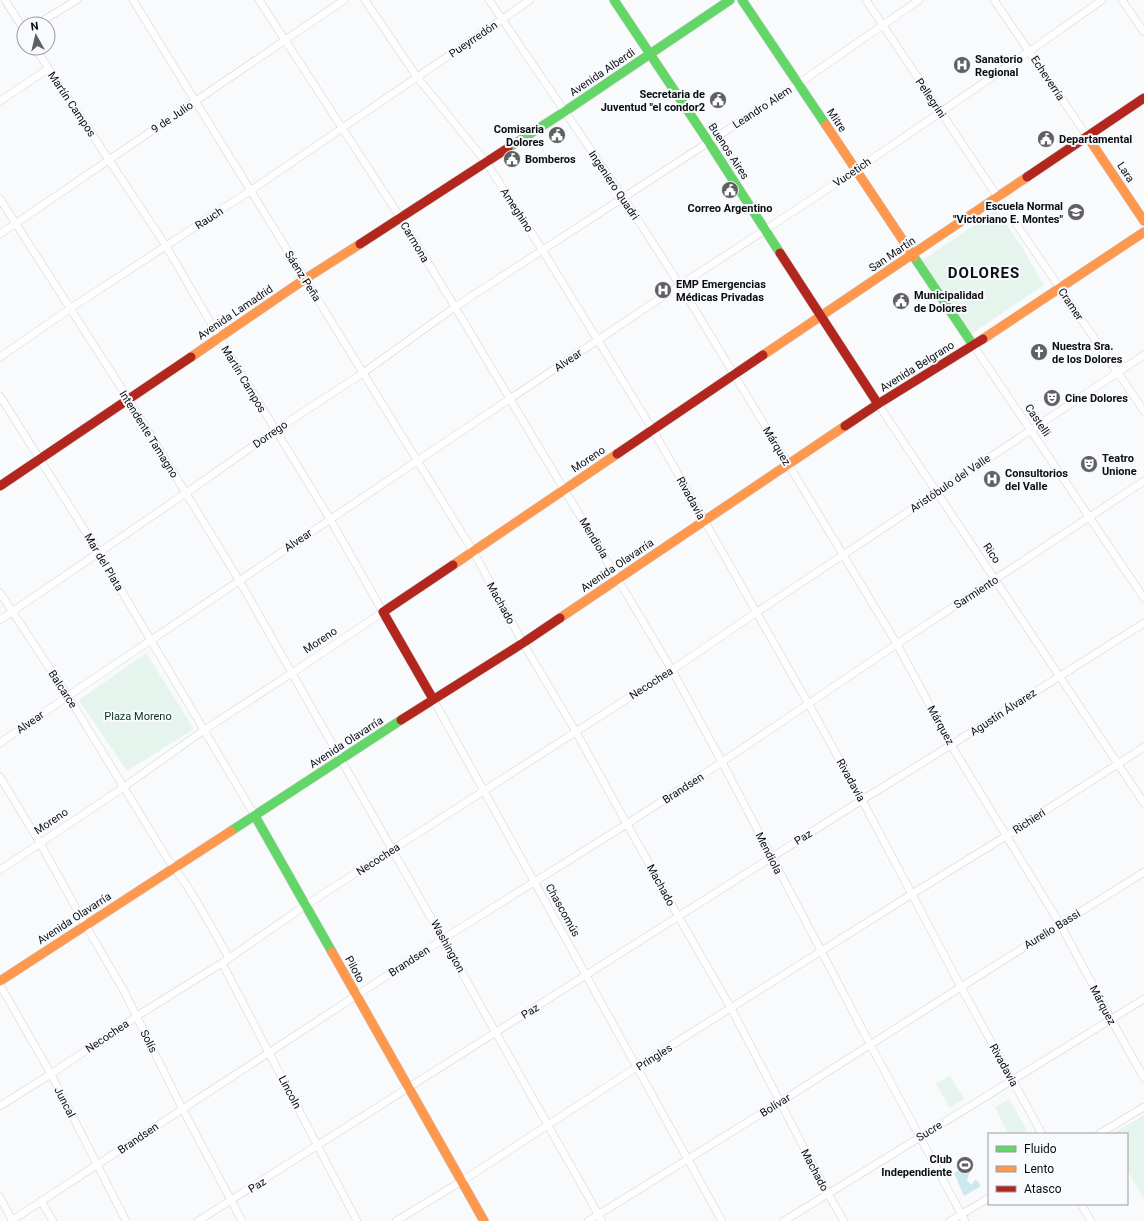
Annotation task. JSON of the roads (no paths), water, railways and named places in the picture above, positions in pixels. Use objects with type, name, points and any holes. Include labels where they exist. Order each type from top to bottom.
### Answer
[{"type":"main road","name":"Buenos Aires","points":[[614,0],[822,316]]},
{"type":"main road","name":"Avenida Alberdi","points":[[486,162],[564,112],[730,0]]},
{"type":"main road","name":"Mitre","points":[[742,0],[912,255]]},
{"type":"main road","name":"San Martín","points":[[653,430],[1144,98]]},
{"type":"main road","name":"Lara","points":[[1087,136],[1144,221]]},
{"type":"main road","name":"Avenida Lamadrid","points":[[0,486],[129,400],[305,279],[486,162]]},
{"type":"main road","name":"Avenida Belgrano","points":[[704,521],[878,404],[973,345],[1144,232]]},
{"type":"main road","name":"Castelli","points":[[912,255],[973,345]]},
{"type":"main road","name":"Rico","points":[[822,316],[878,404]]},
{"type":"main road","name":"Moreno","points":[[383,612],[653,430]]},
{"type":"main road","name":"Avenida Olavarría","points":[[0,981],[342,760],[432,699],[523,643],[704,521]]},
{"type":"main road","name":"Chascomús","points":[[383,612],[432,699]]},
{"type":"main road","name":"Piloto","points":[[255,816],[484,1221]]},
{"type":"street","points":[[5,0],[16,17]]},
{"type":"street","points":[[50,16],[77,0]]},
{"type":"street","name":"Sáenz Peña","points":[[133,0],[473,551]]},
{"type":"street","name":"Carmona","points":[[259,0],[400,217],[456,307],[564,489]]},
{"type":"street","name":"9 de Julio","points":[[0,234],[344,0]]},
{"type":"street","name":"Ameghino","points":[[365,0],[417,77],[486,162],[543,251],[653,430]]},
{"type":"street","name":"Ingeniero Quadri","points":[[489,0],[623,197],[680,285],[734,374]]},
{"type":"street","name":"Pueyrredón","points":[[417,77],[530,0]]},
{"type":"street","name":"Pellegrini","points":[[866,0],[997,196]]},
{"type":"street","name":"Leandro Alem","points":[[543,251],[708,141],[798,84],[919,0]]},
{"type":"street","name":"Echeverría","points":[[994,0],[1087,136]]},
{"type":"street","name":"Vucetich","points":[[598,340],[856,170],[1102,0]]},
{"type":"street","points":[[1122,0],[1144,32]]},
{"type":"street","name":"Martín Campos","points":[[40,56],[166,246],[219,337],[330,519],[383,612]]},
{"type":"street","points":[[0,101],[48,68]]},
{"type":"street","name":"Rauch","points":[[0,357],[70,308],[250,191],[417,77]]},
{"type":"street","name":"Cramer","points":[[997,196],[1144,411]]},
{"type":"street","name":"Intendente Tamagno","points":[[0,199],[129,400],[239,580],[292,673]]},
{"type":"street","name":"Dorrego","points":[[0,620],[276,430],[363,373],[456,307],[543,251]]},
{"type":"street","name":"Alvear","points":[[0,743],[239,580],[598,340]]},
{"type":"street","name":"Castelli","points":[[973,345],[1144,598]]},
{"type":"street","name":"Aristóbulo del Valle","points":[[757,612],[1144,355]]},
{"type":"street","name":"Márquez","points":[[734,374],[896,644],[952,745],[1060,924],[1144,1078]]},
{"type":"street","name":"Mar del Plata","points":[[0,396],[99,553],[204,730]]},
{"type":"street","name":"Rico","points":[[878,404],[1144,803]]},
{"type":"street","name":"Rivadavia","points":[[653,430],[862,800],[960,987],[1041,1133]]},
{"type":"street","name":"Sarmiento","points":[[808,703],[1144,481]]},
{"type":"street","name":"Mendiola","points":[[564,489],[672,670],[722,762],[820,951],[965,1221]]},
{"type":"street","name":"Machado","points":[[473,551],[523,643],[576,732],[731,1008],[828,1194],[844,1221]]},
{"type":"street","name":"Balcarce","points":[[0,593],[68,696],[124,786]]},
{"type":"street","name":"Moreno","points":[[0,870],[204,730],[383,612]]},
{"type":"street","name":"Necochea","points":[[0,1106],[51,1074],[136,1016],[222,963],[306,905],[672,670],[757,612]]},
{"type":"street","name":"Agustín Álvarez","points":[[862,800],[952,745],[1144,623]]},
{"type":"street","name":"Washington","points":[[292,673],[444,939],[600,1218]]},
{"type":"street","name":"Chascomús","points":[[432,699],[722,1221]]},
{"type":"street","name":"Brandsen","points":[[11,1221],[97,1166],[268,1052],[627,824],[722,762],[808,703]]},
{"type":"street","name":"Piloto","points":[[204,730],[255,816]]},
{"type":"street","name":"Richieri","points":[[912,894],[1006,836],[1144,747]]},
{"type":"street","name":"Solís","points":[[0,777],[40,843],[124,992],[182,1108],[242,1221]]},
{"type":"street","points":[[124,786],[167,858],[175,867],[229,958]]},
{"type":"street","name":"Paz","points":[[198,1221],[862,800]]},
{"type":"street","name":"Aurelio Bassi","points":[[960,987],[1144,872]]},
{"type":"street","name":"Pringles","points":[[396,1221],[462,1181],[637,1067],[912,894]]},
{"type":"street","name":"Lincoln","points":[[222,963],[358,1221]]},
{"type":"street","name":"Juncal","points":[[0,985],[51,1074],[126,1221]]},
{"type":"street","name":"Bolívar","points":[[588,1221],[600,1218],[688,1159],[960,987]]},
{"type":"street","name":"Sucre","points":[[784,1221],[1144,999]]},
{"type":"street","points":[[1101,1133],[1144,1107]]},
{"type":"street","points":[[0,1197],[11,1221]]},
{"type":"street","points":[[950,1221],[988,1199]]},
{"type":"street","points":[[41,1201],[53,1221]]},
{"type":"street","points":[[1082,1205],[1091,1221]]},
{"type":"water","points":[[969,1165],[971,1168],[967,1180],[971,1185],[976,1179],[981,1186],[964,1196],[954,1173]]},
{"type":"place","name":"Sanatorio Regional","points":[[962,65]]},
{"type":"place","name":"Secretaria de Juventud \"el condor2","points":[[718,100]]},
{"type":"place","name":"Comisaria Dolores","points":[[557,135]]},
{"type":"place","name":"Departamental","points":[[1046,139]]},
{"type":"place","name":"Bomberos","points":[[512,159]]},
{"type":"place","name":"Correo Argentino","points":[[730,190]]},
{"type":"place","name":"Escuela Normal \"Victoriano E. Montes\"","points":[[1076,212]]},
{"type":"place","name":"EMP Emergencias Médicas Privadas","points":[[663,290]]},
{"type":"place","name":"Municipalidad de Dolores","points":[[901,301]]},
{"type":"place","name":"Nuestra Sra. de los Dolores","points":[[1039,352]]},
{"type":"place","name":"Cine Dolores","points":[[1052,398]]},
{"type":"place","name":"Teatro Unione","points":[[1089,464]]},
{"type":"place","name":"Consultorios del Valle","points":[[992,479]]},
{"type":"place","name":"Club Independiente","points":[[965,1165]]},
{"type":"district","name":"DOLORES","points":[[984,273]]},
{"type":"park label","name":"Plaza Moreno","points":[[138,716]]}]
